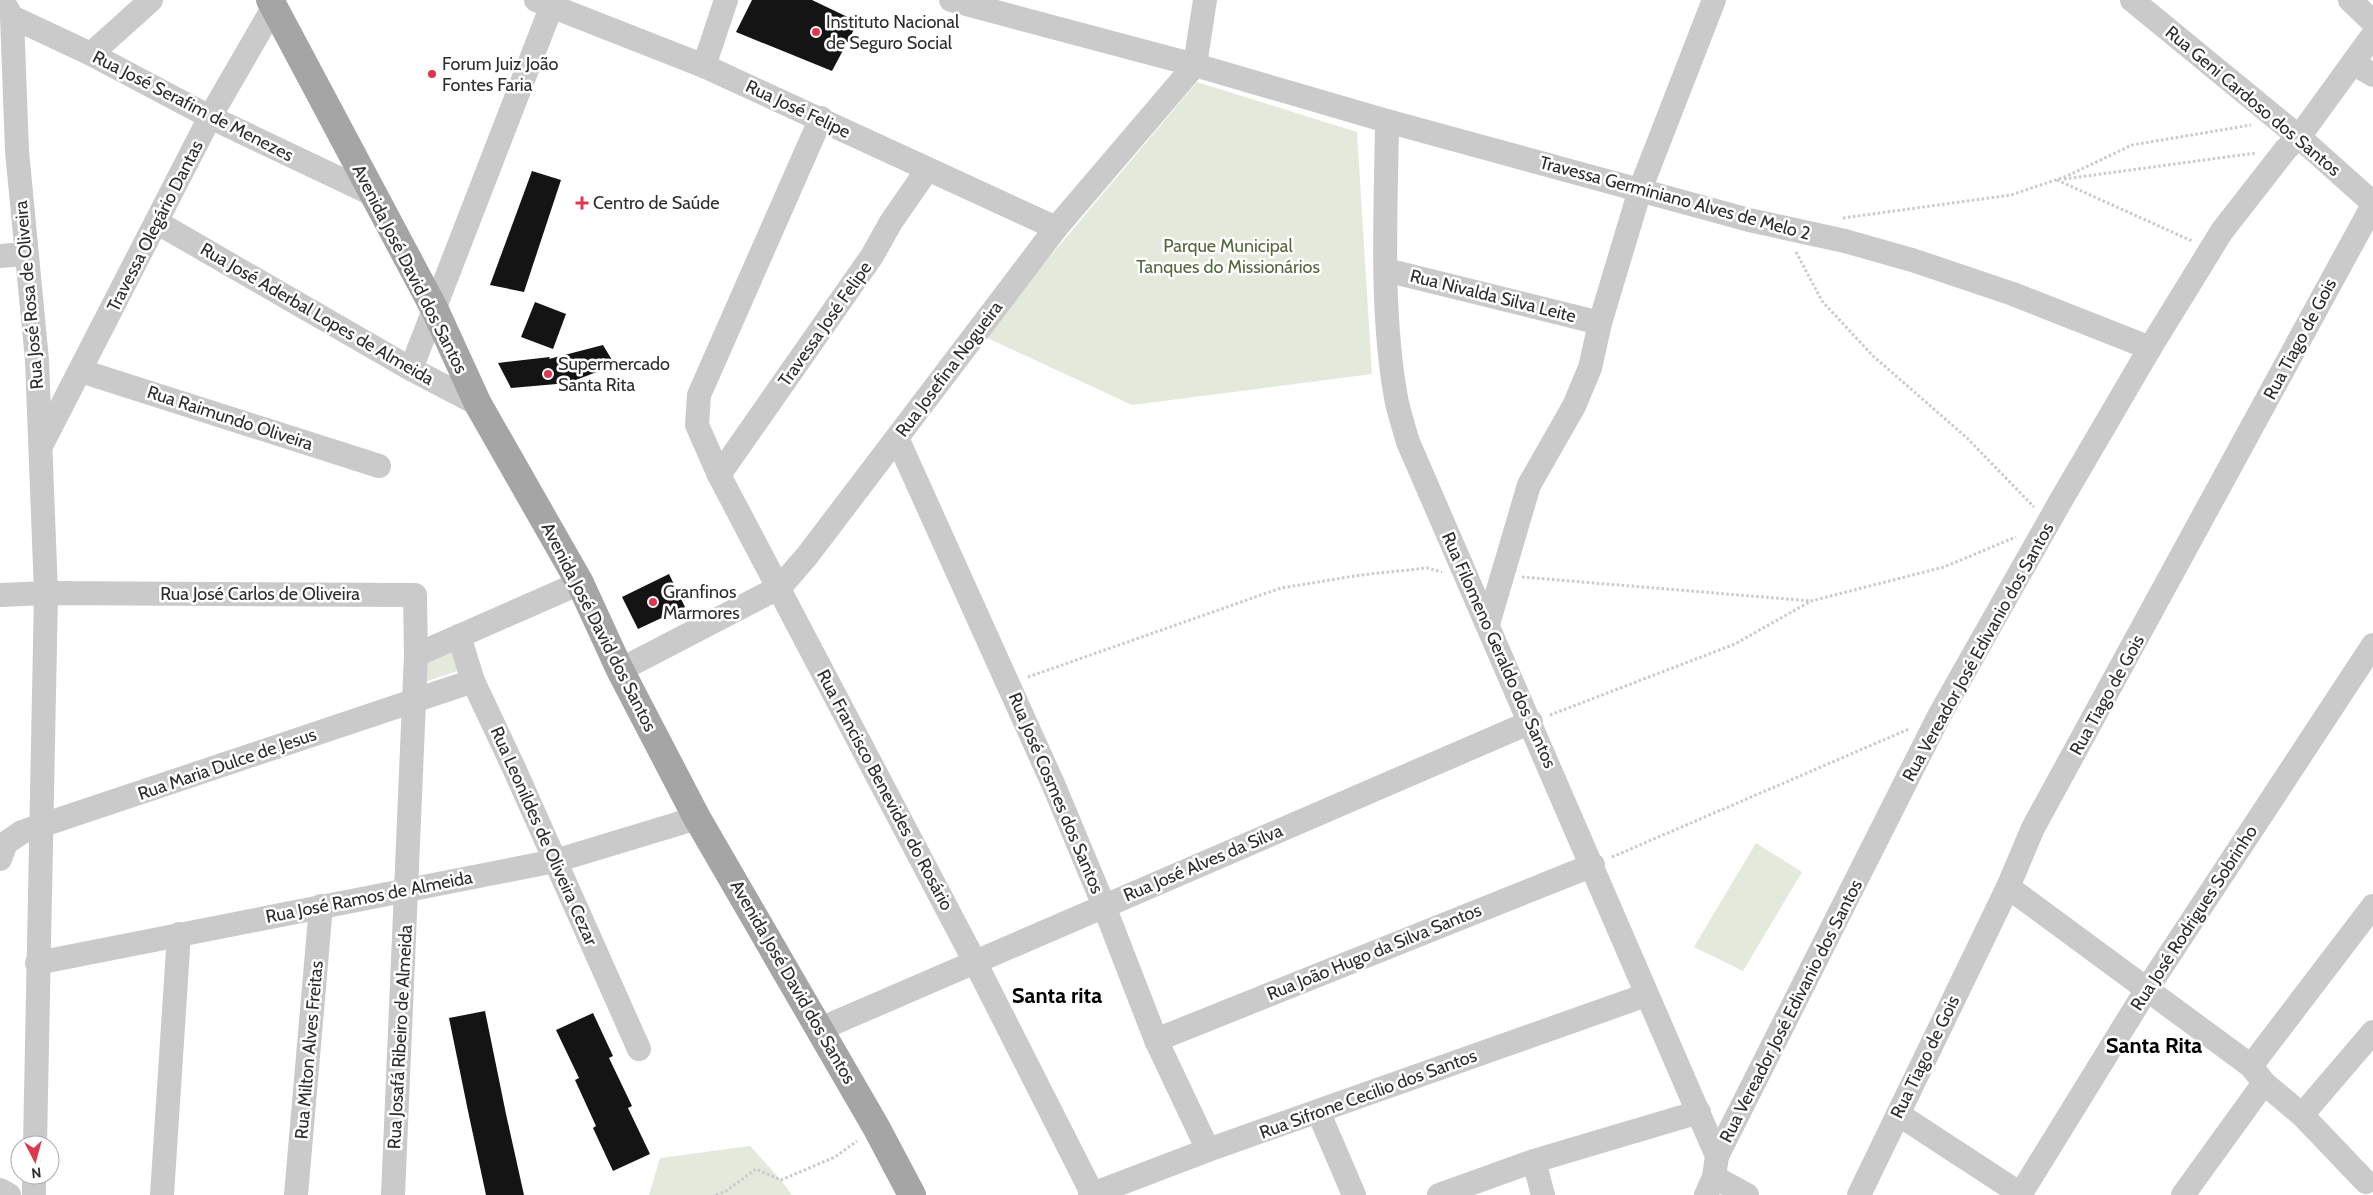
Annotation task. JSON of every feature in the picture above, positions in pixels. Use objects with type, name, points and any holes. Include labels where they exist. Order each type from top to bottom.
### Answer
[{"type":"main road","name":"Avenida José David dos Santos","points":[[271,4],[435,310],[478,404],[580,583],[620,670],[697,818],[820,1028],[912,1195]]},
{"type":"street","points":[[91,54],[151,0]]},
{"type":"street","points":[[704,66],[726,0]]},
{"type":"street","name":"Travessa Germiniano Alves de Melo 2","points":[[951,0],[1195,65],[1387,121],[1640,190],[1912,260],[2013,294],[2150,348]]},
{"type":"street","points":[[1195,65],[1205,0]]},
{"type":"street","points":[[1488,624],[1530,485],[1580,392],[1590,368],[1600,323],[1640,190],[1714,0]]},
{"type":"street","name":"Rua Geni Cardoso dos Santos","points":[[2132,0],[2279,121],[2293,143],[2373,204]]},
{"type":"street","points":[[2350,0],[2373,22]]},
{"type":"street","points":[[411,369],[435,310],[547,2]]},
{"type":"street","name":"Rua José Felipe","points":[[547,2],[704,66],[821,118],[927,170],[1056,228]]},
{"type":"street","name":"Travessa Olegário Dantas","points":[[41,446],[158,223],[210,117],[271,4]]},
{"type":"street","name":"Rua José Serafim de Menezes","points":[[7,8],[210,117],[374,195]]},
{"type":"street","name":"Rua José Rosa de Oliveira","points":[[7,8],[25,254],[37,360],[46,593],[37,963],[35,1135]]},
{"type":"street","name":"Rua Vereador José Edivanio dos Santos","points":[[1712,1176],[1939,716],[2060,502],[2150,348],[2222,231],[2293,143],[2363,69],[2373,35]]},
{"type":"street","name":"Rua Josefina Nogueira","points":[[620,670],[780,587],[807,556],[1056,228],[1195,65]]},
{"type":"street","name":"Rua Francisco Benevides do Rosário","points":[[821,118],[705,382],[700,395],[697,425],[719,476],[780,587],[975,962],[1092,1195]]},
{"type":"street","name":"Rua Filomeno Geraldo dos Santos","points":[[1387,121],[1386,270],[1390,354],[1396,400],[1408,442],[1593,865],[1646,995],[1699,1112],[1712,1176]]},
{"type":"street","name":"Travessa José Felipe","points":[[719,476],[872,256],[891,222],[927,170]]},
{"type":"street","name":"Rua Tiago de Gois","points":[[1859,1195],[2008,887],[2033,828],[2373,204]]},
{"type":"street","name":"Rua José Aderbal Lopes de Almeida","points":[[158,223],[411,369],[478,404]]},
{"type":"street","points":[[0,256],[25,254]]},
{"type":"street","name":"Rua Nivalda Silva Leite","points":[[1386,270],[1600,323]]},
{"type":"street","name":"Rua Raimundo Oliveira","points":[[81,371],[378,466]]},
{"type":"street","name":"Rua José Cosmes dos Santos","points":[[897,438],[1008,684],[1104,906],[1156,1040],[1208,1150]]},
{"type":"street","points":[[416,655],[580,583]]},
{"type":"street","name":"Rua José Carlos de Oliveira","points":[[0,595],[46,593],[416,595],[414,700]]},
{"type":"street","name":"Rua Leonildes de Oliveira Cezar","points":[[460,636],[473,681],[639,1049]]},
{"type":"street","name":"Rua José Rodrigues Sobrinho","points":[[2021,1195],[2147,989],[2373,645]]},
{"type":"street","points":[[414,700],[473,681]]},
{"type":"street","name":"Rua Maria Dulce de Jesus","points":[[0,859],[6,843],[22,832],[40,828],[414,700]]},
{"type":"street","name":"Rua Josafá Ribeiro de Almeida","points":[[392,1195],[414,700]]},
{"type":"street","name":"Rua José Alves da Silva","points":[[820,1028],[1531,722]]},
{"type":"street","name":"Rua José Ramos de Almeida","points":[[37,963],[555,861],[697,818]]},
{"type":"street","name":"Rua João Hugo da Silva Santos","points":[[1156,1040],[1593,865]]},
{"type":"street","points":[[2008,887],[2147,989],[2258,1075],[2302,1115],[2363,1185]]},
{"type":"street","name":"Rua Milton Alves Freitas","points":[[296,1195],[321,906]]},
{"type":"street","points":[[2183,1195],[2258,1075],[2373,906]]},
{"type":"street","points":[[162,1195],[179,934]]},
{"type":"street","name":"Rua Sifrone Cecilio dos Santos","points":[[1092,1195],[1208,1150],[1646,995]]},
{"type":"street","points":[[2302,1115],[2373,1032]]},
{"type":"street","points":[[1318,1111],[1354,1195]]},
{"type":"street","points":[[1439,1195],[1534,1161],[1699,1112]]},
{"type":"street","points":[[1898,1114],[2021,1195]]},
{"type":"street","points":[[1534,1161],[1543,1195]]},
{"type":"street","points":[[1712,1176],[1747,1195]]},
{"type":"street","points":[[0,1190],[9,1195]]},
{"type":"path","points":[[1836,218],[2011,194],[2056,180],[2132,145],[2206,131],[2279,121]]},
{"type":"path","points":[[2056,180],[2293,143]]},
{"type":"path","points":[[2056,180],[2168,231],[2212,248]]},
{"type":"path","points":[[1792,246],[1822,301],[1872,355],[1968,438],[2034,508]]},
{"type":"path","points":[[2030,515],[2034,508],[2060,502]]},
{"type":"path","points":[[1531,722],[1735,644],[1811,602],[1944,567],[2016,537],[2021,530]]},
{"type":"path","points":[[1008,684],[1281,588],[1361,575],[1427,568],[1468,579]]},
{"type":"path","points":[[1503,575],[1811,602]]},
{"type":"path","points":[[1593,865],[1939,716]]},
{"type":"path","points":[[716,1195],[726,1191],[756,1169],[781,1180],[835,1157],[876,1127]]},
{"type":"green space","name":"Parque Municipal Tanques do Missionários","points":[[1197,82],[1357,132],[1372,374],[1132,405],[983,336]]},
{"type":"green space","points":[[452,644],[461,670],[424,682],[427,654]]},
{"type":"green space","points":[[1756,843],[1802,872],[1743,971],[1694,947]]},
{"type":"green space","points":[[750,1146],[792,1195],[649,1195],[660,1158]]},
{"type":"building","points":[[752,0],[812,0],[858,22],[832,71],[736,32]]},
{"type":"building","points":[[532,171],[561,180],[524,292],[490,285]]},
{"type":"building","points":[[535,302],[566,314],[553,349],[521,337]]},
{"type":"building","name":"Supermercado Santa Rita","points":[[603,345],[615,365],[568,383],[511,388],[498,363],[550,357],[549,359]]},
{"type":"building","name":"Granfinos Marmores","points":[[669,574],[685,607],[638,629],[622,597]]},
{"type":"building","points":[[485,1011],[524,1195],[486,1195],[468,1111],[449,1018]]},
{"type":"building","points":[[593,1013],[613,1056],[609,1058],[632,1106],[628,1108],[650,1154],[613,1171],[593,1128],[596,1126],[575,1080],[579,1078],[556,1030]]},
{"type":"place","name":"Instituto Nacional de Seguro Social","points":[[816,32]]},
{"type":"place","name":"Forum Juiz João Fontes Faria","points":[[432,74]]},
{"type":"place","name":"Centro de Saúde","points":[[582,203]]},
{"type":"place","name":"Supermercado Santa Rita","points":[[548,374]]},
{"type":"place","name":"Granfinos Marmores","points":[[653,602]]},
{"type":"district","name":"Santa rita","points":[[1057,995]]},
{"type":"district","name":"Santa Rita","points":[[2154,1045]]}]
